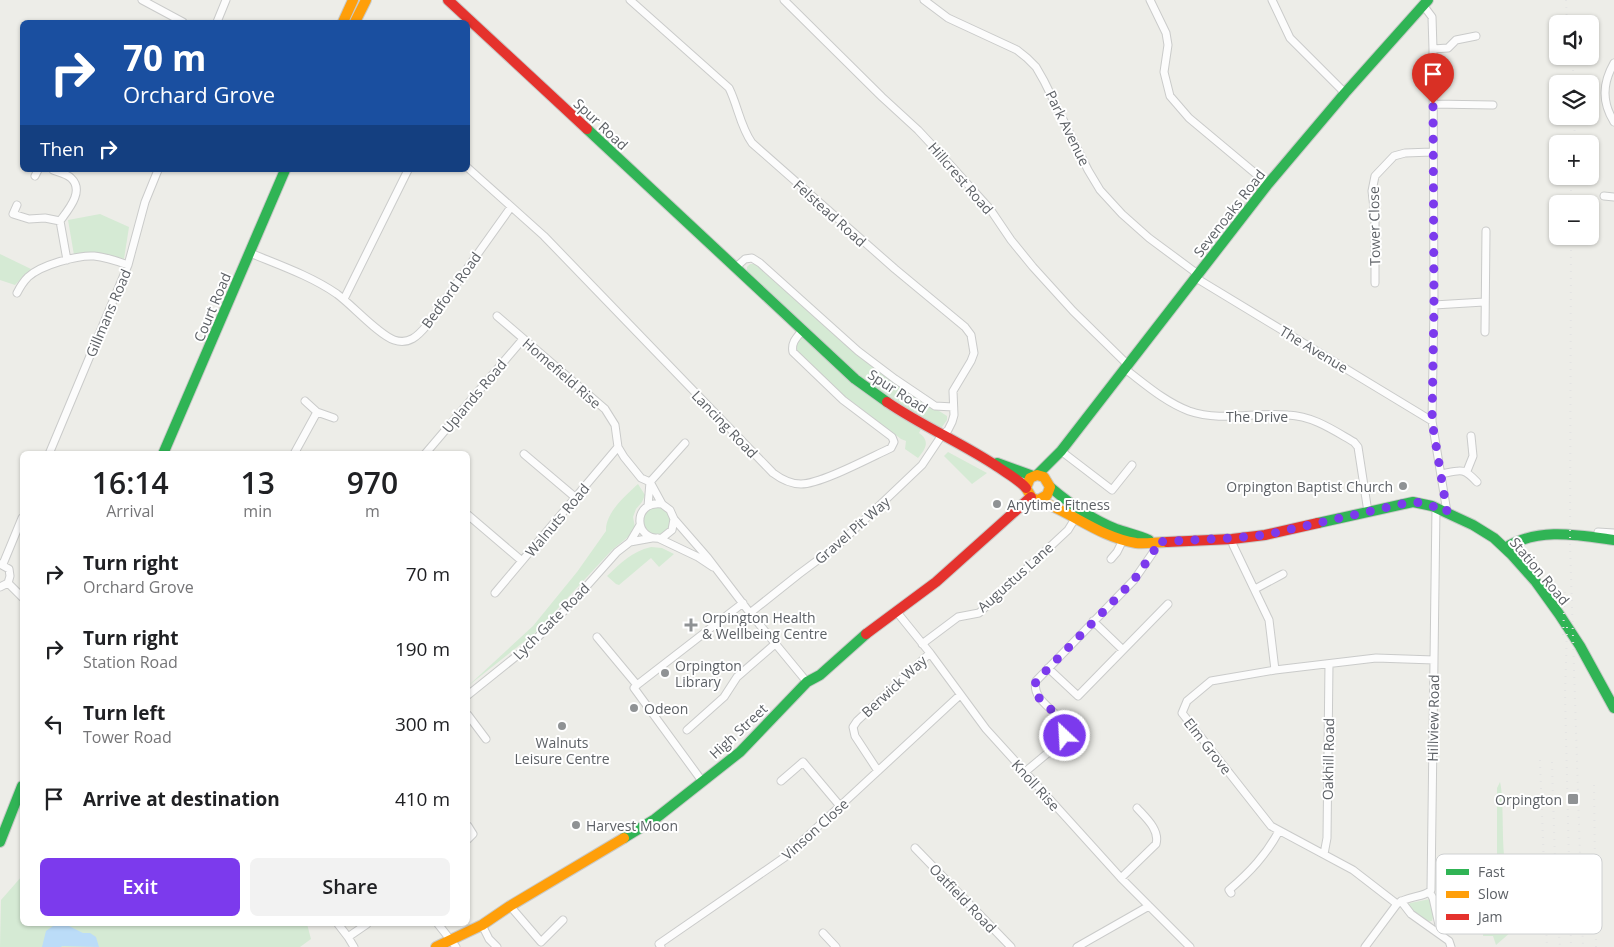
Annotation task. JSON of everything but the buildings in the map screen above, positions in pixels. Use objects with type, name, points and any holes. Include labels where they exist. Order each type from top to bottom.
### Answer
[{"type":"main road","points":[[344,20],[354,0],[365,0],[356,20]]},
{"type":"main road","name":"Spur Road","points":[[448,0],[469,20]]},
{"type":"main road","name":"Sevenoaks Road","points":[[1035,476],[1061,450],[1268,184],[1425,3]]},
{"type":"main road","name":"Spur Road","points":[[470,21],[855,379],[904,414],[990,461],[1002,471],[1017,479],[1032,495]]},
{"type":"main road","name":"Court Road","points":[[164,451],[284,172]]},
{"type":"main road","name":"Sevenoaks Road","points":[[1050,485],[1052,470],[1061,450]]},
{"type":"main road","name":"Spur Road","points":[[990,461],[1035,476]]},
{"type":"main road","points":[[1035,476],[1044,477],[1050,485],[1047,495],[1032,495],[1028,481],[1035,476]]},
{"type":"main road","name":"Station Road","points":[[1050,485],[1080,510],[1124,536]]},
{"type":"main road","name":"Station Road","points":[[1032,495],[1076,517],[1124,536],[1140,536],[1153,541],[1265,535],[1411,502],[1425,503],[1436,507],[1489,536],[1505,548],[1530,576],[1562,619],[1588,660],[1614,708]]},
{"type":"main road","name":"High Street","points":[[436,947],[454,943],[510,906],[648,824],[744,748],[807,682],[820,675],[869,631],[936,582],[1032,495]]},
{"type":"main road","points":[[1505,548],[1518,541],[1549,536],[1584,535],[1614,540]]},
{"type":"main road","points":[[0,842],[20,791]]},
{"type":"street","points":[[142,0],[179,20]]},
{"type":"street","points":[[218,20],[226,0]]},
{"type":"street","name":"Felstead Road","points":[[630,0],[728,88],[733,97],[744,131],[752,143],[866,245],[971,335],[974,353],[971,361],[954,385],[952,422],[948,430],[942,435]]},
{"type":"street","name":"Hillcrest Road","points":[[784,0],[945,158],[990,210],[1033,267],[1127,367]]},
{"type":"street","name":"Park Avenue","points":[[924,0],[948,18],[1016,50],[1036,67],[1100,190],[1122,214],[1149,238],[1198,276]]},
{"type":"street","points":[[1150,0],[1166,33],[1168,45],[1164,72],[1170,96],[1189,118],[1268,184]]},
{"type":"street","points":[[1272,0],[1290,38],[1345,93]]},
{"type":"street","points":[[1425,3],[1432,17],[1433,49],[1434,305],[1432,421],[1447,512]]},
{"type":"street","points":[[1433,49],[1448,48],[1456,40],[1476,36]]},
{"type":"street","points":[[1614,64],[1605,82],[1604,91],[1608,110],[1614,122]]},
{"type":"street","points":[[1433,104],[1493,105]]},
{"type":"street","name":"Tower Close","points":[[1376,284],[1376,217],[1372,191],[1374,176],[1394,156],[1405,153],[1432,152]]},
{"type":"street","name":"Lancing Road","points":[[470,170],[544,236],[773,473],[784,481],[801,484],[817,481],[891,448],[894,442],[892,437],[843,400],[793,352],[792,346],[794,341],[802,331]]},
{"type":"street","points":[[58,172],[71,178],[76,188],[75,198],[60,221],[67,260]]},
{"type":"street","name":"Gillmans Road","points":[[50,451],[128,266],[145,202],[157,172]]},
{"type":"street","points":[[344,299],[407,172]]},
{"type":"street","points":[[1604,196],[1614,197]]},
{"type":"street","points":[[17,205],[13,214],[29,219],[45,218],[60,221]]},
{"type":"street","name":"Bedford Road","points":[[250,252],[326,287],[344,299],[386,336],[402,341],[412,340],[427,325],[511,207]]},
{"type":"street","points":[[1485,332],[1486,231]]},
{"type":"street","points":[[17,293],[29,276],[67,260],[93,256],[111,259],[128,266]]},
{"type":"street","name":"Spur Road","points":[[735,268],[744,259],[752,258],[760,263],[858,351],[895,379],[935,406],[954,407]]},
{"type":"street","name":"The Avenue","points":[[1198,276],[1432,421]]},
{"type":"street","points":[[1434,305],[1484,302]]},
{"type":"street","name":"Homefield Rise","points":[[497,316],[604,409],[615,425],[618,447],[624,457],[641,478],[650,482],[662,504],[670,510],[674,519],[708,558],[714,568],[807,682]]},
{"type":"street","name":"Uplands Road","points":[[428,451],[522,339]]},
{"type":"street","name":"The Drive","points":[[1127,367],[1173,404],[1190,411],[1208,415],[1238,416],[1288,414],[1322,424],[1354,442],[1358,447],[1368,512]]},
{"type":"street","points":[[305,401],[317,412],[334,418]]},
{"type":"street","points":[[296,451],[317,412]]},
{"type":"street","name":"Gravel Pit Way","points":[[750,613],[850,535],[919,469],[942,435]]},
{"type":"street","points":[[1468,472],[1473,456],[1471,436]]},
{"type":"street","points":[[648,506],[650,482],[685,443]]},
{"type":"street","name":"Walnuts Road","points":[[495,594],[618,447]]},
{"type":"street","points":[[1061,450],[1112,490],[1132,465]]},
{"type":"street","points":[[524,454],[576,498]]},
{"type":"street","points":[[1441,474],[1461,470],[1468,472],[1478,482]]},
{"type":"street","points":[[656,538],[646,534],[640,525],[640,515],[648,506],[662,504]]},
{"type":"street","name":"Hillview Road","points":[[1430,893],[1432,888],[1436,507]]},
{"type":"street","points":[[470,517],[522,561]]},
{"type":"street","name":"Augustus Lane","points":[[922,644],[958,617],[980,613],[1068,530],[1076,517]]},
{"type":"street","points":[[630,542],[656,538],[669,533],[673,527],[674,519]]},
{"type":"street","points":[[0,587],[8,583],[9,569],[2,564],[20,523]]},
{"type":"street","name":"Lych Gate Road","points":[[470,693],[529,646],[568,607],[617,552],[630,542],[640,525]]},
{"type":"street","points":[[1598,532],[1614,533]]},
{"type":"street","points":[[1111,559],[1117,552],[1124,536]]},
{"type":"street","name":"Homefield Rise","points":[[656,538],[698,557],[714,568]]},
{"type":"street","points":[[1232,538],[1233,545],[1269,620],[1275,670]]},
{"type":"street","points":[[1025,772],[1061,742],[1065,736],[1066,728],[1036,694],[1034,688],[1036,681],[1134,580],[1154,551],[1153,541]]},
{"type":"street","points":[[1255,590],[1283,574]]},
{"type":"street","points":[[8,583],[20,595]]},
{"type":"street","points":[[702,781],[634,688],[742,603]]},
{"type":"street","points":[[1048,668],[1078,696],[1168,604]]},
{"type":"street","name":"Knoll Rise","points":[[896,611],[930,653],[986,729],[1121,878],[1190,947]]},
{"type":"street","points":[[1093,621],[1123,650]]},
{"type":"street","points":[[597,637],[637,685]]},
{"type":"street","points":[[687,730],[724,697],[736,677],[775,644]]},
{"type":"street","name":"Berwick Way","points":[[878,770],[855,736],[853,728],[930,653]]},
{"type":"street","name":"Elm Grove","points":[[1434,660],[1376,658],[1211,680],[1187,700],[1182,713],[1270,826],[1324,854],[1366,879],[1436,931]]},
{"type":"street","name":"Oakhill Road","points":[[1324,854],[1327,838],[1329,664]]},
{"type":"street","name":"Vinson Close","points":[[661,947],[659,944],[785,857],[960,695]]},
{"type":"street","points":[[470,719],[486,739]]},
{"type":"street","points":[[781,781],[803,762],[840,806]]},
{"type":"street","points":[[1121,878],[1156,844],[1158,838],[1156,830],[1137,808]]},
{"type":"street","points":[[1231,893],[1229,890],[1262,859],[1279,830]]},
{"type":"street","name":"Oatfield Road","points":[[915,848],[1011,947]]},
{"type":"street","points":[[1365,947],[1399,903],[1411,896],[1430,893],[1436,912]]},
{"type":"street","points":[[510,906],[541,942],[564,920]]},
{"type":"street","points":[[1077,947],[1149,906]]},
{"type":"street","points":[[482,925],[489,939],[497,947]]},
{"type":"street","points":[[340,926],[354,947]]},
{"type":"street","points":[[348,937],[363,926]]},
{"type":"street","points":[[440,926],[454,943]]},
{"type":"street","points":[[823,933],[836,947]]},
{"type":"street","points":[[1441,934],[1449,941],[1451,947]]},
{"type":"green space","points":[[100,214],[129,227],[124,259],[101,253],[74,255],[68,220]]},
{"type":"green space","points":[[0,254],[31,269],[15,285],[0,280]]},
{"type":"green space","points":[[750,264],[755,264],[868,363],[895,383],[947,416],[947,420],[942,427],[937,429],[885,396],[858,376],[747,274],[747,267]]},
{"type":"green space","points":[[802,337],[921,429],[919,433],[925,439],[926,446],[918,458],[905,449],[906,441],[842,394],[797,351],[795,346]]},
{"type":"green space","points":[[948,452],[987,473],[972,484],[944,456]]},
{"type":"green space","points":[[638,484],[645,495],[633,517],[635,527],[633,533],[612,550],[535,633],[470,684],[533,626],[577,572],[606,531],[613,511]]},
{"type":"green space","points":[[657,507],[667,511],[671,521],[667,531],[657,535],[647,531],[643,521],[647,511]]},
{"type":"green space","points":[[651,547],[662,548],[674,554],[659,567],[651,558],[619,585],[607,576],[632,555]]},
{"type":"green space","points":[[1500,782],[1504,854],[1497,854],[1497,788]]},
{"type":"green space","points":[[20,878],[20,926],[308,926],[311,939],[300,947],[0,947],[1,900]]},
{"type":"green space","points":[[1430,899],[1432,921],[1425,922],[1408,910],[1407,906],[1410,903]]},
{"type":"green space","points":[[1483,934],[1509,934],[1496,945],[1493,936],[1483,936]]},
{"type":"water","points":[[53,926],[69,926],[96,937],[99,947],[42,947],[46,931]]},
{"type":"railway","points":[[1566,0],[1567,15]]},
{"type":"railway","points":[[1573,65],[1573,75]]},
{"type":"railway","points":[[1574,125],[1575,135]]},
{"type":"railway","points":[[1571,185],[1571,195]]},
{"type":"railway","points":[[1571,245],[1570,545],[1580,854]]},
{"type":"railway","points":[[1563,635],[1565,590]]},
{"type":"railway","points":[[1567,627],[1565,694],[1569,854]]},
{"type":"railway","points":[[1540,760],[1544,854]]},
{"type":"railway","points":[[1552,762],[1555,854]]},
{"type":"railway","points":[[1594,785],[1595,854]]},
{"type":"railway","points":[[1547,934],[1547,947]]},
{"type":"railway","points":[[1559,934],[1560,947]]},
{"type":"railway","points":[[1571,934],[1571,947]]},
{"type":"railway","points":[[1583,934],[1583,947]]},
{"type":"railway","points":[[1596,934],[1596,947]]},
{"type":"traffic: fast","points":[[1037,475],[1061,451],[1268,184],[1345,93],[1428,0]]},
{"type":"traffic: fast","points":[[587,129],[855,379],[887,402]]},
{"type":"traffic: fast","points":[[164,451],[284,172]]},
{"type":"traffic: fast","points":[[997,463],[1033,476]]},
{"type":"traffic: fast","points":[[1050,487],[1098,521],[1149,540]]},
{"type":"traffic: fast","points":[[1318,523],[1413,502],[1432,506],[1473,525],[1494,538],[1536,582],[1559,614],[1580,646],[1614,708]]},
{"type":"traffic: fast","points":[[1505,548],[1518,541],[1544,535],[1558,534],[1614,540]]},
{"type":"traffic: fast","points":[[624,838],[655,819],[740,752],[807,682],[820,675],[866,634]]},
{"type":"traffic: fast","points":[[0,842],[20,791]]},
{"type":"traffic: slow","points":[[344,20],[353,0]]},
{"type":"traffic: slow","points":[[356,20],[366,0]]},
{"type":"traffic: slow","points":[[1040,499],[1047,495],[1050,487],[1044,477],[1037,475],[1030,478],[1026,488],[1032,498],[1122,540],[1136,543],[1167,542]]},
{"type":"traffic: slow","points":[[436,947],[482,925],[510,906],[624,838]]},
{"type":"traffic: jam","points":[[448,0],[470,20]]},
{"type":"traffic: jam","points":[[470,20],[587,129]]},
{"type":"traffic: jam","points":[[887,402],[984,458],[1016,479],[1026,488]]},
{"type":"traffic: jam","points":[[866,634],[936,582],[1031,497]]},
{"type":"traffic: jam","points":[[1167,542],[1232,539],[1265,535],[1318,523]]},
{"type":"place","name":"Orpington Baptist Church","points":[[1403,486]]},
{"type":"place","name":"Anytime Fitness","points":[[997,504]]},
{"type":"place","name":"Orpington Health & Wellbeing Centre","points":[[691,625]]},
{"type":"place","name":"Orpington Library","points":[[665,673]]},
{"type":"place","name":"Odeon","points":[[634,708]]},
{"type":"place","name":"Walnuts Leisure Centre","points":[[562,726]]},
{"type":"place","name":"Orpington","points":[[1573,799]]},
{"type":"place","name":"Harvest Moon","points":[[576,825]]},
{"type":"route","points":[[1065,736],[1066,728],[1060,719],[1036,694],[1034,688],[1036,681],[1134,580],[1154,551],[1155,542],[1265,535],[1411,502],[1425,503],[1447,512],[1432,421],[1434,305],[1433,104]]}]
